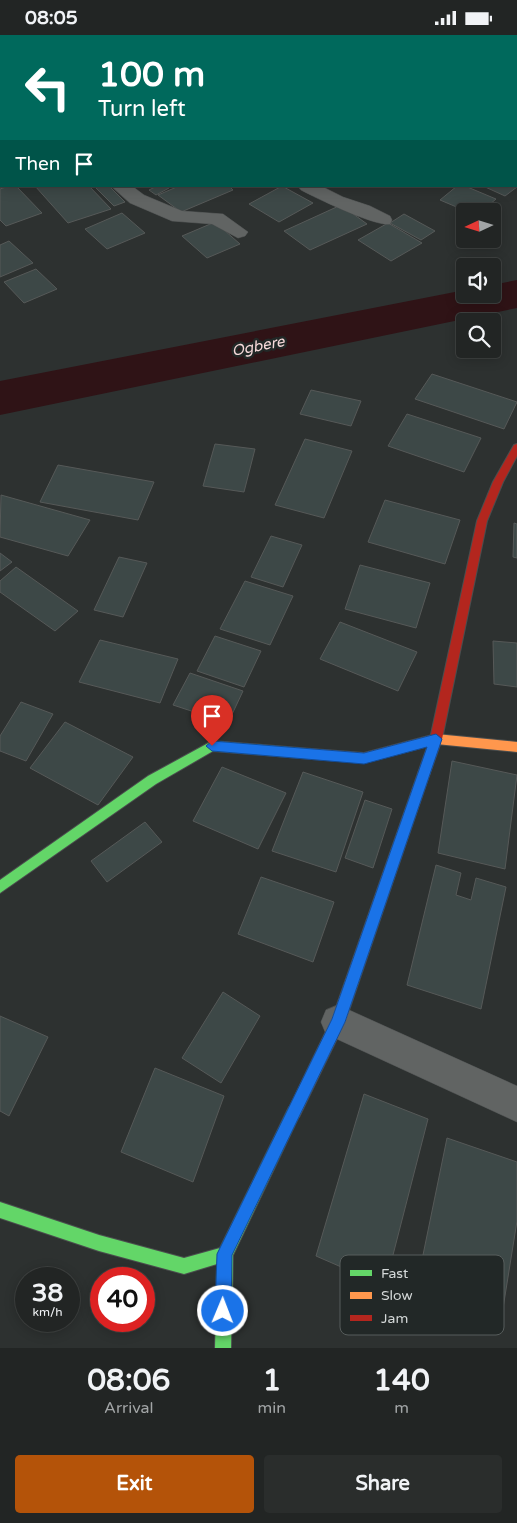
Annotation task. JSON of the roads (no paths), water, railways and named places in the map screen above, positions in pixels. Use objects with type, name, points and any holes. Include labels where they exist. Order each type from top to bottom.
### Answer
[{"type":"street","points":[[121,187],[137,199],[179,217],[216,217],[238,232]]},
{"type":"street","points":[[309,187],[336,201],[363,210],[383,220]]},
{"type":"street","points":[[223,1348],[225,1254],[338,1022],[436,739],[482,521],[514,458]]},
{"type":"street","points":[[0,887],[152,780],[212,746],[364,758],[436,739],[517,747]]},
{"type":"street","points":[[338,1022],[517,1104]]},
{"type":"street","points":[[0,1210],[99,1243],[184,1266],[225,1254]]},
{"type":"waterway","name":"Ogbere","points":[[0,398],[517,294]]}]
